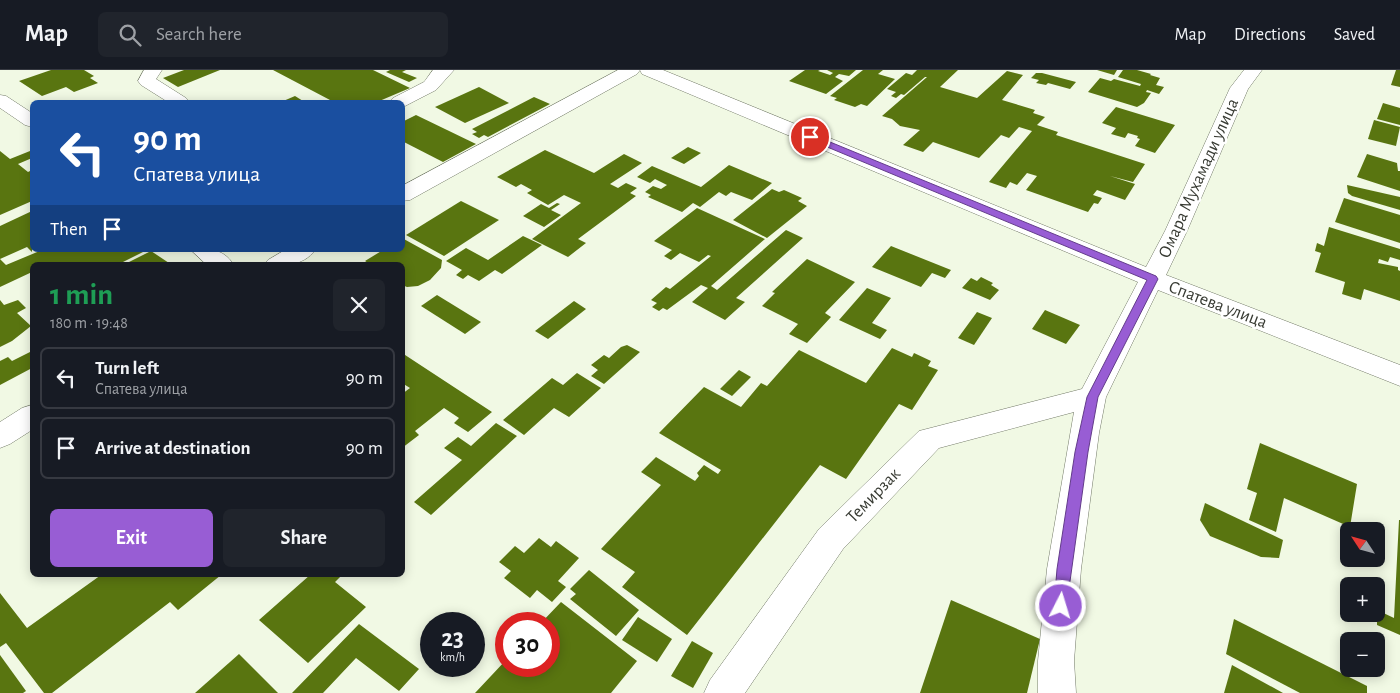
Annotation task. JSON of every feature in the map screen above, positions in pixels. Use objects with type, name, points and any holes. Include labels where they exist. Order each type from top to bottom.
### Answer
[{"type":"street","points":[[153,70],[148,76],[147,81],[177,100]]},
{"type":"street","points":[[403,100],[430,86],[439,74],[446,70]]},
{"type":"street","points":[[405,193],[631,70]]},
{"type":"street","name":"Спатева улица","points":[[648,70],[1153,279],[1400,376]]},
{"type":"street","name":"Омара Мухамади улица","points":[[1057,693],[1056,661],[1064,569],[1084,433],[1092,397],[1176,231],[1239,88],[1253,70]]},
{"type":"street","points":[[0,100],[30,120]]},
{"type":"street","points":[[206,252],[218,262]]},
{"type":"street","points":[[281,262],[299,252]]},
{"type":"street","name":"Темирзак","points":[[723,693],[831,539],[929,439],[1092,397]]},
{"type":"street","points":[[0,436],[30,417]]},
{"type":"building","points":[[51,70],[84,70],[94,76],[90,78],[98,83],[74,92],[66,87],[42,96],[19,81]]},
{"type":"building","points":[[184,70],[220,70],[178,87],[163,78]]},
{"type":"building","points":[[273,70],[373,70],[410,88],[382,100],[330,100]]},
{"type":"building","points":[[390,70],[406,70],[402,72],[417,78],[409,82],[386,72]]},
{"type":"building","points":[[805,70],[820,70],[818,71],[830,75],[833,73],[827,70],[856,70],[849,76],[839,74],[835,77],[843,81],[826,94],[789,81]]},
{"type":"building","points":[[863,70],[883,70],[878,74],[895,79],[867,106],[861,104],[855,107],[834,100],[837,98],[830,96]]},
{"type":"building","points":[[917,70],[958,70],[940,87],[977,98],[1007,71],[1023,75],[1002,100],[1035,110],[1033,113],[1045,117],[1037,125],[1058,132],[1056,135],[1145,164],[1133,182],[1110,176],[1135,184],[1125,200],[1097,190],[1093,195],[1102,198],[1098,204],[1094,203],[1088,212],[1026,190],[1037,176],[1027,173],[1017,185],[1010,182],[1006,188],[989,182],[1032,131],[1019,127],[1009,138],[1001,135],[979,158],[933,142],[923,152],[903,145],[920,130],[900,126],[892,119],[882,116],[927,77],[904,95],[901,94],[896,98],[891,96],[896,92],[887,89],[906,73],[912,75]]},
{"type":"building","points":[[1097,70],[1117,70],[1114,75]]},
{"type":"building","points":[[1123,70],[1137,70],[1151,74],[1160,78],[1156,85],[1164,87],[1159,94],[1147,90],[1146,92],[1151,93],[1144,103],[1137,107],[1088,92],[1100,78],[1111,81],[1114,79],[1140,86],[1141,84],[1118,77]]},
{"type":"building","points":[[1396,70],[1400,70],[1400,87],[1391,85]]},
{"type":"building","points":[[1036,73],[1076,82],[1070,89],[1048,83],[1046,85],[1036,83],[1039,80],[1031,78]]},
{"type":"building","points":[[479,87],[509,103],[465,123],[435,107]]},
{"type":"building","points":[[295,96],[301,100],[286,100]]},
{"type":"building","points":[[534,97],[550,104],[488,137],[484,135],[479,138],[472,134],[477,132],[472,129]]},
{"type":"building","points":[[1383,103],[1400,108],[1400,125],[1377,119]]},
{"type":"building","points":[[1116,107],[1175,125],[1155,153],[1135,146],[1140,139],[1137,138],[1138,136],[1128,133],[1125,138],[1111,134],[1116,128],[1102,123]]},
{"type":"building","points":[[416,115],[476,144],[443,162],[405,143],[405,120]]},
{"type":"building","points":[[1374,120],[1400,127],[1396,146],[1368,139]]},
{"type":"building","points":[[688,147],[701,153],[684,164],[671,158]]},
{"type":"building","points":[[545,150],[594,173],[624,154],[642,163],[610,184],[618,188],[626,183],[637,188],[630,193],[636,196],[578,239],[586,243],[568,257],[532,239],[581,203],[564,195],[548,205],[527,193],[532,190],[521,184],[516,187],[497,177]]},
{"type":"building","points":[[0,151],[10,159],[30,151],[30,159],[18,164],[28,172],[30,171],[30,202],[0,215]]},
{"type":"building","points":[[1367,154],[1397,163],[1398,171],[1400,171],[1400,191],[1357,177]]},
{"type":"building","points":[[729,165],[772,183],[752,200],[731,192],[726,196],[719,192],[700,207],[693,203],[682,212],[648,197],[651,195],[645,192],[653,186],[661,189],[667,185],[655,179],[650,183],[637,177],[652,166],[701,187]]},
{"type":"building","points":[[1347,185],[1400,197],[1400,210],[1352,196],[1348,193]]},
{"type":"building","points":[[772,189],[779,192],[784,190],[802,198],[798,201],[807,206],[767,238],[733,220]]},
{"type":"building","points":[[1344,198],[1400,215],[1400,243],[1335,222]]},
{"type":"building","points":[[461,201],[499,220],[444,256],[406,235]]},
{"type":"building","points":[[557,203],[560,204],[551,210],[561,215],[544,227],[523,216],[541,204],[549,208]]},
{"type":"building","points":[[697,208],[765,239],[711,286],[717,290],[786,230],[803,238],[736,298],[745,302],[725,320],[692,302],[708,288],[701,285],[667,310],[663,308],[659,311],[652,307],[657,303],[651,300],[666,287],[670,289],[711,256],[708,255],[699,262],[680,253],[671,260],[664,256],[672,250],[654,241]]},
{"type":"building","points":[[30,212],[30,250],[27,247],[0,259],[0,226]]},
{"type":"building","points":[[1329,227],[1400,249],[1400,260],[1390,257],[1388,262],[1379,259],[1378,263],[1398,267],[1400,271],[1400,301],[1364,289],[1361,300],[1342,294],[1345,282],[1315,272],[1321,253],[1315,251],[1317,243],[1324,246]]},
{"type":"building","points":[[523,236],[542,245],[502,274],[495,270],[479,281],[468,275],[463,279],[456,275],[462,270],[446,261],[466,248],[488,260]]},
{"type":"building","points":[[405,240],[442,260],[441,268],[430,280],[418,286],[407,287],[405,286],[405,262],[365,261],[380,252],[405,252]]},
{"type":"building","points":[[891,246],[951,270],[945,278],[932,273],[921,287],[872,267]]},
{"type":"building","points":[[37,252],[143,252],[123,262],[30,262],[30,273],[0,287],[0,259],[6,265]]},
{"type":"building","points":[[152,252],[168,262],[129,262]]},
{"type":"building","points":[[807,259],[855,282],[825,313],[831,317],[807,343],[789,334],[798,324],[762,306],[775,293],[772,292]]},
{"type":"building","points":[[981,277],[993,283],[991,285],[999,290],[990,300],[962,288],[971,278],[977,281]]},
{"type":"building","points":[[867,288],[891,298],[872,323],[887,330],[880,339],[839,320]]},
{"type":"building","points":[[437,295],[481,322],[465,334],[421,306]]},
{"type":"building","points":[[0,300],[4,305],[18,300],[26,308],[17,313],[30,327],[12,341],[0,347]]},
{"type":"building","points":[[574,301],[586,309],[548,339],[535,331]]},
{"type":"building","points":[[1045,310],[1080,325],[1066,344],[1032,329]]},
{"type":"building","points":[[977,312],[992,318],[974,345],[958,338]]},
{"type":"building","points":[[627,345],[640,352],[604,384],[591,376],[598,370],[591,365],[604,355],[609,358],[621,347]]},
{"type":"building","points":[[892,348],[912,357],[914,353],[931,361],[928,366],[938,370],[912,410],[899,404],[846,479],[820,465],[687,635],[622,587],[635,572],[601,549],[661,485],[641,472],[656,457],[695,481],[699,476],[697,473],[704,465],[718,474],[721,470],[659,433],[704,387],[741,407],[761,383],[767,386],[799,350],[866,383]]},
{"type":"building","points":[[30,352],[30,369],[0,385],[0,361],[8,357],[12,361]]},
{"type":"building","points":[[405,355],[492,412],[468,432],[454,423],[459,418],[444,408],[415,431],[419,435],[405,446],[405,392],[410,388],[405,385]]},
{"type":"building","points":[[739,370],[751,377],[732,396],[720,389]]},
{"type":"building","points":[[577,373],[601,388],[569,417],[554,408],[524,435],[503,420],[552,378],[563,385]]},
{"type":"building","points":[[496,423],[517,436],[431,515],[414,502],[462,460],[444,448],[458,437],[471,446]]},
{"type":"building","points":[[1260,443],[1357,484],[1351,522],[1340,523],[1284,498],[1276,532],[1249,520],[1257,493],[1247,489]]},
{"type":"building","points":[[1205,503],[1283,540],[1279,558],[1261,557],[1210,536],[1200,520]]},
{"type":"building","points":[[1400,520],[1400,635],[1377,625],[1377,622],[1385,622],[1385,614],[1394,618]]},
{"type":"building","points":[[539,538],[551,547],[556,541],[579,558],[558,581],[566,587],[552,602],[537,590],[530,598],[504,578],[511,571],[499,562],[515,546],[524,553]]},
{"type":"building","points":[[589,570],[639,610],[616,636],[570,599],[576,594],[570,589]]},
{"type":"building","points":[[98,577],[219,577],[178,610],[170,602],[52,693],[44,693],[6,643],[0,647],[0,593],[27,628]]},
{"type":"building","points":[[308,577],[340,577],[335,582],[366,607],[308,663],[259,620]]},
{"type":"building","points":[[951,600],[1040,639],[1027,693],[920,693]]},
{"type":"building","points":[[561,602],[637,661],[611,693],[475,693],[495,672],[495,677],[560,677],[560,612],[551,612]]},
{"type":"building","points":[[638,617],[672,639],[657,662],[622,640]]},
{"type":"building","points":[[1234,619],[1340,672],[1340,677],[1349,677],[1367,686],[1367,693],[1300,693],[1226,654]]},
{"type":"building","points":[[359,624],[419,669],[399,691],[356,658],[323,693],[292,693]]},
{"type":"building","points":[[692,641],[713,653],[693,688],[671,676]]},
{"type":"building","points":[[239,654],[278,693],[195,693]]},
{"type":"building","points":[[0,655],[26,691],[23,693],[0,693]]},
{"type":"building","points":[[1232,665],[1283,693],[1224,693]]},
{"type":"route","points":[[810,137],[1153,279],[1092,397],[1081,452],[1064,569],[1061,606]]}]
